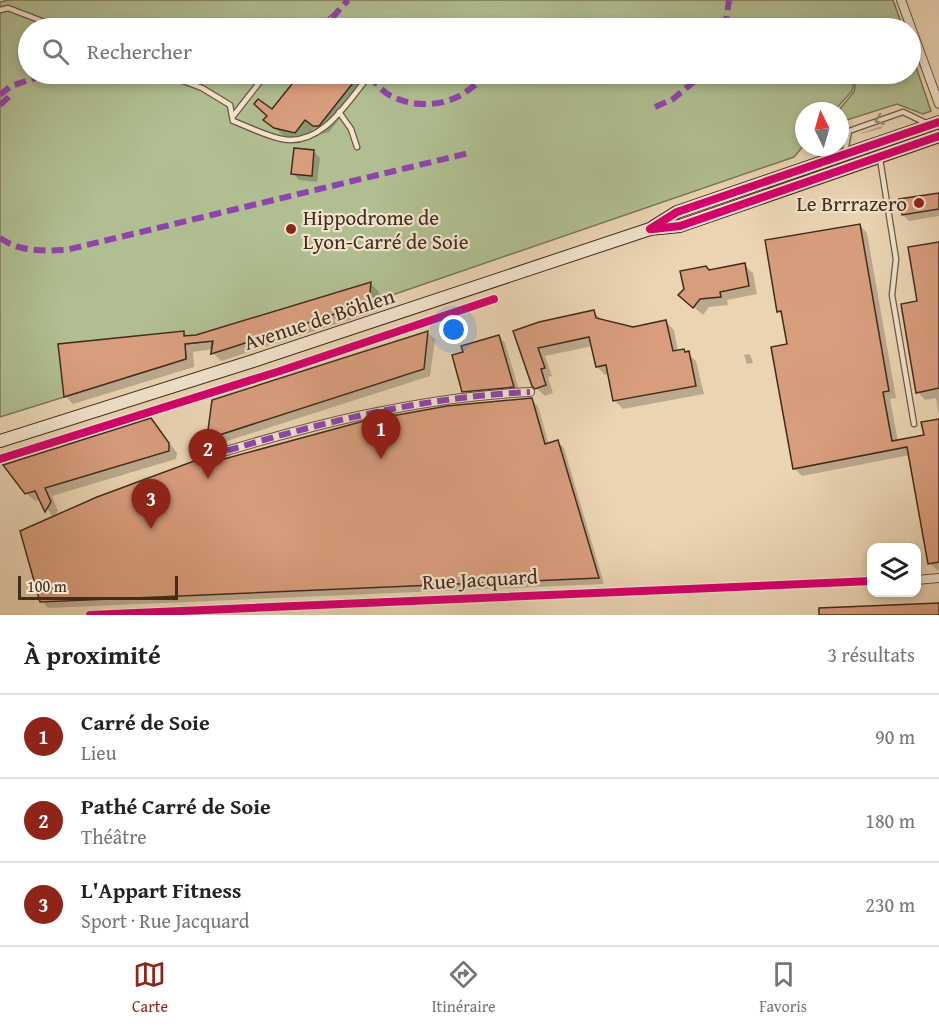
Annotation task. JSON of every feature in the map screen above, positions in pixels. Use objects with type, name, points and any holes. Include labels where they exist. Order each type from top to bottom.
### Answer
[{"type":"main road","name":"Avenue de Böhlen","points":[[907,148],[933,131],[935,123]]},
{"type":"main road","name":"Avenue de Böhlen","points":[[849,153],[935,123]]},
{"type":"main road","name":"Avenue de Böhlen","points":[[0,441],[217,373],[650,229],[680,226],[939,136]]},
{"type":"main road","name":"Avenue de Böhlen","points":[[650,229],[677,212],[839,156]]},
{"type":"street","points":[[901,0],[908,18]]},
{"type":"street","points":[[921,55],[939,104]]},
{"type":"street","points":[[197,452],[200,459],[274,437],[368,414],[481,395],[530,392]]},
{"type":"street","points":[[921,580],[939,578]]},
{"type":"street","name":"Rue Jacquard","points":[[90,615],[867,581]]},
{"type":"lane","points":[[0,10],[8,8],[34,18]]},
{"type":"lane","points":[[193,84],[230,105],[234,115]]},
{"type":"lane","points":[[258,84],[234,115],[233,121],[282,139],[304,140],[326,128],[362,84]]},
{"type":"lane","points":[[339,112],[351,129],[357,147]]},
{"type":"lane","points":[[849,131],[903,112],[935,123]]},
{"type":"lane","points":[[879,157],[896,259],[892,295],[914,424]]},
{"type":"green space","name":"Hippodrome de Lyon-Carré de Soie","points":[[9,0],[893,0],[899,18],[18,18],[18,84],[854,84],[852,91],[842,102],[795,102],[794,157],[369,303],[211,354],[212,341],[185,344],[186,359],[0,417],[0,2]]},
{"type":"green space","points":[[921,82],[931,111],[923,114],[897,104],[849,119],[849,102],[846,102],[854,92],[855,84],[921,84]]},
{"type":"building","points":[[292,84],[352,84],[319,126],[313,126],[305,120],[295,133],[274,128],[263,120],[267,116],[254,104],[258,99],[272,109]]},
{"type":"building","points":[[294,148],[314,150],[312,176],[291,174]]},
{"type":"building","points":[[939,193],[939,209],[902,215],[899,199]]},
{"type":"building","points":[[860,224],[889,391],[883,392],[892,441],[924,435],[921,422],[939,419],[939,562],[928,564],[907,447],[793,469],[771,347],[787,344],[781,311],[777,312],[765,240]]},
{"type":"building","points":[[939,242],[939,388],[916,393],[901,304],[917,301],[908,247]]},
{"type":"building","points":[[745,263],[749,286],[720,292],[721,297],[700,299],[693,308],[678,295],[684,289],[680,271],[706,266],[709,270]]},
{"type":"building","points":[[371,282],[369,303],[211,354],[213,341],[185,344],[186,359],[64,397],[58,344],[184,331],[184,336],[196,335]]},
{"type":"building","points":[[594,310],[596,318],[633,327],[666,320],[673,351],[684,349],[685,352],[689,351],[696,386],[613,401],[606,365],[596,367],[589,337],[538,348],[545,368],[541,369],[546,385],[535,389],[513,331],[539,322]]},
{"type":"building","points":[[428,331],[424,369],[213,437],[208,430],[212,400]]},
{"type":"building","points":[[499,335],[514,387],[462,392],[452,355],[463,352],[461,346]]},
{"type":"building","points":[[532,398],[545,444],[558,440],[599,578],[40,602],[20,531],[97,497],[194,461],[202,465],[364,421],[447,406]]},
{"type":"building","points":[[151,418],[169,443],[169,451],[45,488],[51,502],[45,512],[35,491],[25,494],[3,465]]},
{"type":"building","points":[[939,603],[939,615],[819,615],[819,608]]},
{"type":"marked path","points":[[332,18],[348,0]]},
{"type":"marked path","points":[[726,18],[729,0]]},
{"type":"marked path","points":[[0,95],[18,84]]},
{"type":"marked path","points":[[377,84],[395,98],[427,104],[458,97],[476,84]]},
{"type":"marked path","points":[[655,107],[673,99],[691,84]]},
{"type":"marked path","points":[[0,105],[13,93]]},
{"type":"marked path","points":[[0,238],[24,248],[66,250],[469,153]]},
{"type":"marked path","points":[[197,452],[200,459],[281,435],[404,407],[446,400],[530,392]]},
{"type":"cycle path","points":[[650,229],[677,212],[939,122]]},
{"type":"cycle path","points":[[653,229],[680,226],[939,136]]},
{"type":"cycle path","points":[[0,459],[280,371],[494,299]]},
{"type":"cycle path","points":[[90,615],[867,581]]},
{"type":"place","name":"Le Brrrazero","points":[[919,203]]},
{"type":"place","name":"Hippodrome de Lyon-Carré de Soie","points":[[291,229]]},
{"type":"place","name":"Carré de Soie","points":[[381,459]]},
{"type":"place","name":"Pathé Carré de Soie","points":[[208,479]]},
{"type":"place","name":"L'Appart Fitness","points":[[151,529]]}]
